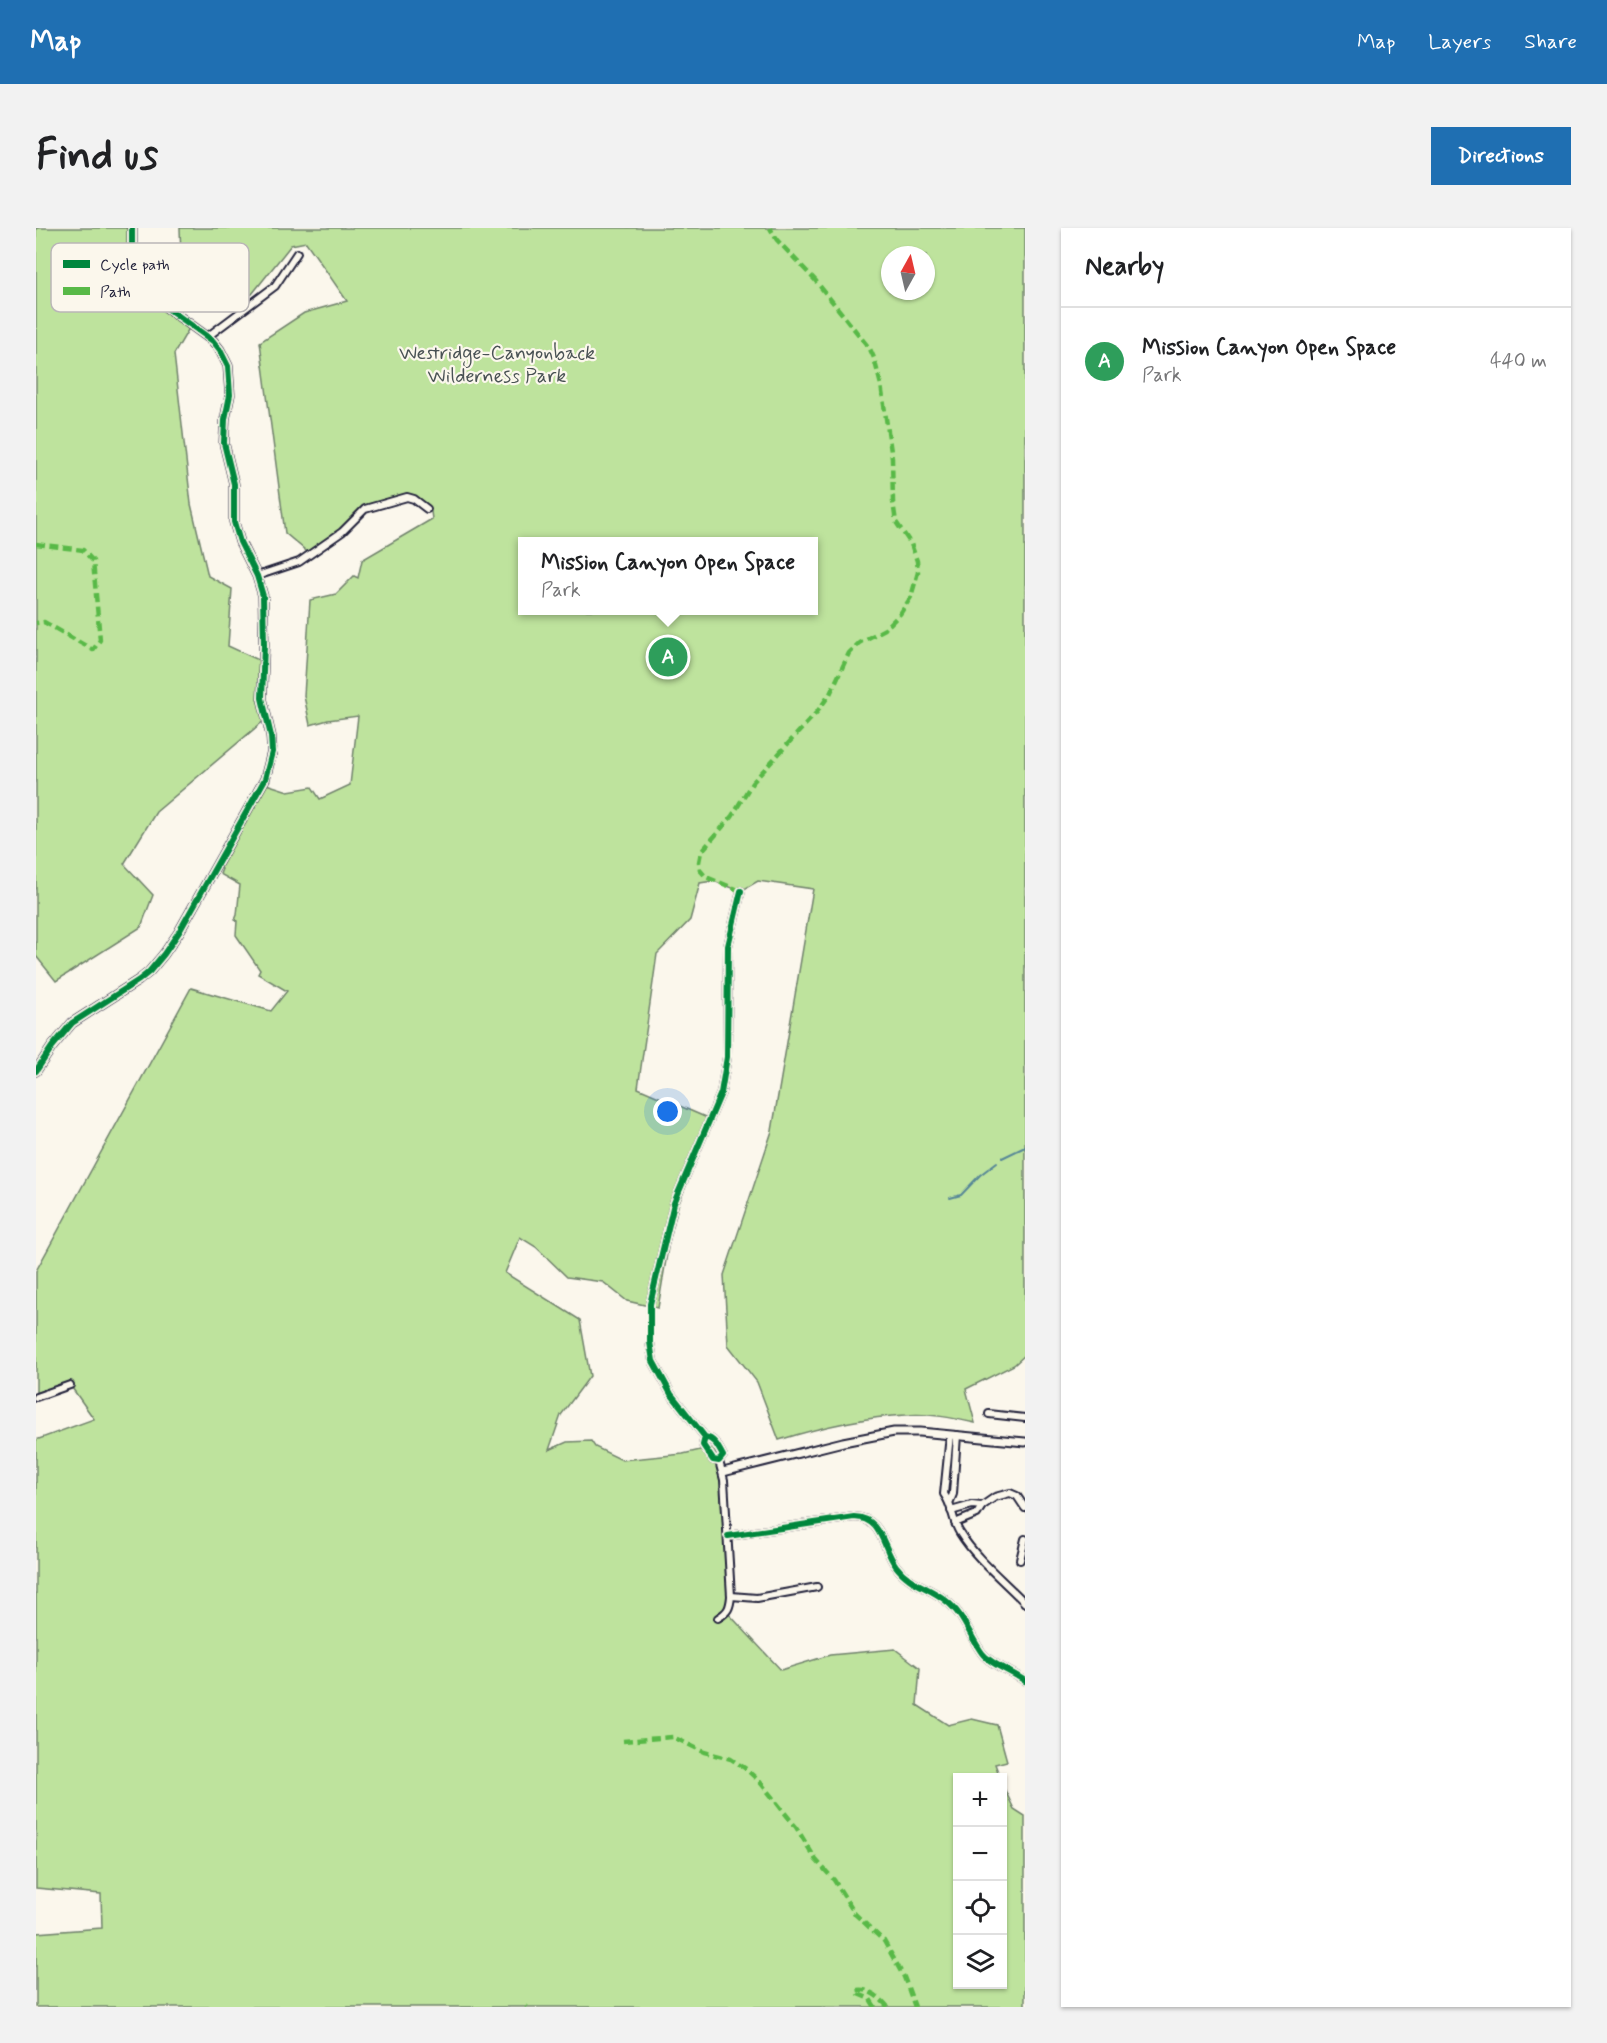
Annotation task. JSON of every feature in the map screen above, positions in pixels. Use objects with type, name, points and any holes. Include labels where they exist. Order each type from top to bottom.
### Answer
[{"type":"street","points":[[249,306],[275,286],[297,253]]},
{"type":"street","points":[[36,1071],[72,1023],[149,972],[174,941],[265,779],[272,752],[271,736],[262,698],[263,604],[257,576],[240,542],[234,522],[234,484],[224,443],[225,418],[230,395],[228,366],[220,350],[207,337],[173,312]]},
{"type":"street","points":[[207,337],[240,312]]},
{"type":"street","points":[[257,576],[299,562],[342,532],[365,509],[407,498],[427,509]]},
{"type":"street","points":[[718,1618],[730,1608],[731,1596],[720,1456],[712,1439],[705,1437],[671,1394],[653,1361],[650,1342],[650,1304],[674,1203],[721,1093],[727,1057],[728,946],[741,891]]},
{"type":"street","points":[[36,1396],[70,1385]]},
{"type":"street","points":[[989,1414],[1025,1417]]},
{"type":"street","points":[[723,1472],[843,1442],[894,1432],[1025,1442]]},
{"type":"street","points":[[950,1501],[944,1494],[945,1474],[954,1435]]},
{"type":"street","points":[[954,1435],[953,1494],[950,1501],[955,1523],[964,1540],[979,1558],[1025,1603]]},
{"type":"street","points":[[705,1437],[703,1445],[712,1460],[720,1456]]},
{"type":"street","points":[[710,1456],[720,1456]]},
{"type":"street","points":[[945,1474],[954,1475]]},
{"type":"street","points":[[955,1523],[977,1514],[982,1506],[994,1497],[1010,1493],[1017,1496],[1025,1508]]},
{"type":"street","points":[[951,1511],[972,1505],[982,1506]]},
{"type":"street","points":[[728,1536],[854,1517],[868,1520],[878,1528],[892,1559],[905,1577],[945,1600],[959,1614],[986,1656],[1025,1681]]},
{"type":"street","points":[[1020,1560],[1025,1539]]},
{"type":"street","points":[[731,1596],[757,1598],[817,1587]]},
{"type":"green space","points":[[36,228],[132,228],[132,243],[51,243],[51,312],[175,312],[191,325],[174,354],[191,504],[208,576],[232,589],[228,646],[263,662],[266,719],[156,812],[124,864],[153,895],[141,927],[56,981],[36,956]]},
{"type":"green space","name":"Westridge-Canyonback Wilderness Park","points":[[180,228],[1025,228],[1025,1355],[1014,1365],[966,1389],[975,1423],[932,1415],[890,1416],[842,1423],[779,1440],[757,1382],[728,1345],[724,1275],[772,1131],[813,889],[758,881],[741,891],[713,881],[700,883],[690,920],[657,954],[638,1088],[712,1120],[678,1206],[669,1242],[658,1308],[627,1301],[603,1282],[567,1277],[536,1247],[520,1237],[505,1273],[580,1320],[590,1376],[561,1415],[549,1450],[567,1442],[591,1441],[595,1447],[622,1460],[683,1454],[713,1447],[721,1466],[731,1596],[727,1612],[781,1670],[830,1655],[895,1649],[920,1668],[917,1705],[948,1725],[972,1719],[997,1725],[1007,1761],[995,1764],[998,1773],[953,1773],[953,1989],[1007,1989],[1007,1794],[1014,1809],[1025,1816],[1025,2007],[36,2007],[36,1933],[102,1928],[101,1894],[36,1888],[36,1440],[94,1419],[70,1385],[36,1397],[36,1271],[191,988],[271,1011],[287,991],[258,974],[260,970],[236,935],[237,921],[235,920],[240,885],[220,874],[222,869],[217,865],[263,783],[288,791],[312,787],[320,799],[350,785],[358,716],[310,725],[304,696],[310,600],[336,594],[354,576],[358,578],[362,560],[432,519],[431,512],[407,497],[365,509],[342,532],[311,555],[285,533],[260,342],[304,313],[347,301],[306,242],[291,245],[249,295],[249,243],[181,243]]},
{"type":"waterway","points":[[1002,1158],[1025,1147]]},
{"type":"waterway","points":[[950,1198],[961,1195],[980,1175],[997,1162]]},
{"type":"marked path","points":[[741,891],[706,877],[700,870],[701,852],[732,816],[752,783],[817,712],[830,694],[849,653],[859,643],[885,629],[900,614],[911,597],[918,572],[911,544],[896,522],[892,458],[881,385],[874,358],[870,349],[839,310],[815,280],[777,240],[770,228]]},
{"type":"marked path","points":[[36,544],[83,550],[93,561],[100,640],[93,650],[44,622],[36,623]]},
{"type":"marked path","points":[[623,1741],[673,1737],[704,1752],[731,1759],[746,1769],[760,1782],[796,1827],[816,1860],[834,1880],[855,1914],[884,1941],[904,1977],[915,2007]]},
{"type":"marked path","points":[[875,2007],[870,1999],[858,1994],[857,1990],[870,1992],[888,2007]]},
{"type":"cycle path","points":[[132,228],[132,243]]},
{"type":"cycle path","points":[[36,1071],[72,1023],[139,980],[164,954],[179,932],[265,779],[272,752],[271,736],[262,698],[263,596],[234,522],[234,484],[224,443],[225,419],[230,395],[228,366],[213,341],[173,312]]},
{"type":"cycle path","points":[[705,1437],[703,1445],[713,1460],[719,1461],[723,1456],[718,1447],[705,1437],[671,1394],[653,1361],[650,1342],[650,1304],[674,1203],[721,1093],[727,1057],[728,946],[741,891]]},
{"type":"cycle path","points":[[728,1536],[854,1517],[871,1522],[881,1535],[891,1558],[901,1572],[952,1606],[962,1618],[982,1653],[1025,1681]]},
{"type":"place","name":"Mission Canyon Open Space","points":[[668,657]]}]
